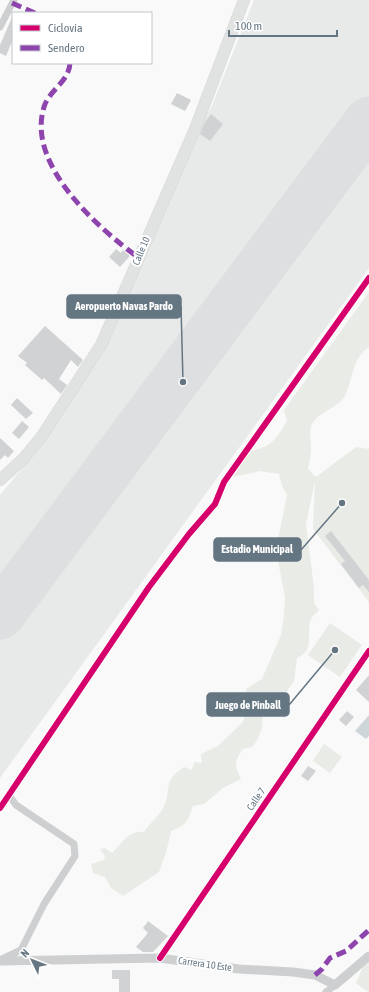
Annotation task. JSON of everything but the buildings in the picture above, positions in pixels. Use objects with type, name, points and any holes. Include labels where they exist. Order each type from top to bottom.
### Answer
[{"type":"main road","name":"Calle 10","points":[[0,480],[23,459],[42,436],[101,344],[195,129],[244,0]]},
{"type":"street","points":[[0,27],[14,0]]},
{"type":"street","points":[[0,808],[149,587],[188,534],[215,504],[224,482],[369,278]]},
{"type":"street","name":"Calle 7","points":[[160,958],[369,651]]},
{"type":"street","points":[[0,961],[21,950],[44,904],[75,856],[74,844],[16,805],[10,795]]},
{"type":"street","points":[[326,992],[369,956]]},
{"type":"street","name":"Carrera 10 Este","points":[[0,961],[160,958],[239,969],[294,972],[315,975],[335,985]]},
{"type":"shaded area","points":[[254,0],[369,0],[369,268],[0,778],[0,495],[46,439],[115,325],[189,157],[197,131],[211,108]]},
{"type":"shaded area","points":[[369,292],[369,347],[363,352],[356,363],[345,396],[337,404],[318,417],[310,428],[311,451],[308,469],[316,477],[356,447],[369,449],[369,602],[313,529],[315,481],[306,524],[314,588],[314,603],[319,610],[312,617],[310,623],[307,650],[297,658],[294,681],[282,698],[289,701],[280,706],[270,705],[262,711],[262,726],[258,738],[252,747],[243,749],[236,763],[241,779],[223,788],[204,804],[193,806],[186,822],[171,831],[166,853],[159,872],[123,896],[111,888],[105,877],[93,873],[91,864],[104,860],[105,856],[100,849],[105,848],[112,853],[129,835],[144,832],[162,810],[167,796],[168,786],[172,777],[184,767],[192,770],[194,762],[202,763],[201,754],[218,746],[243,722],[249,705],[246,689],[262,679],[281,635],[285,597],[278,561],[278,540],[287,495],[282,486],[279,474],[260,471],[233,477],[250,451],[264,447],[273,441],[280,433],[287,421],[284,410]]},
{"type":"shaded area","points":[[330,623],[362,645],[340,677],[308,655]]},
{"type":"shaded area","points":[[369,715],[369,736],[366,739],[355,731]]},
{"type":"shaded area","points":[[324,744],[342,757],[330,773],[313,761]]},
{"type":"shaded area","points":[[369,963],[368,992],[356,983],[363,967]]},
{"type":"runway","points":[[0,615],[369,121]]},
{"type":"marked path","points":[[12,3],[33,12]]},
{"type":"marked path","points":[[70,64],[69,70],[63,81],[50,96],[44,107],[41,129],[45,151],[55,172],[69,193],[104,230],[139,258]]},
{"type":"marked path","points":[[315,975],[322,969],[330,958],[346,951],[369,930]]},
{"type":"cycle path","points":[[0,808],[149,587],[189,534],[215,504],[224,482],[369,278]]},
{"type":"cycle path","points":[[160,958],[369,651]]},
{"type":"place","name":"Aeropuerto Navas Pardo","points":[[183,382]]},
{"type":"place","name":"Estadio Municipal","points":[[342,503]]},
{"type":"place","name":"Juego de Pinball","points":[[335,650]]}]
